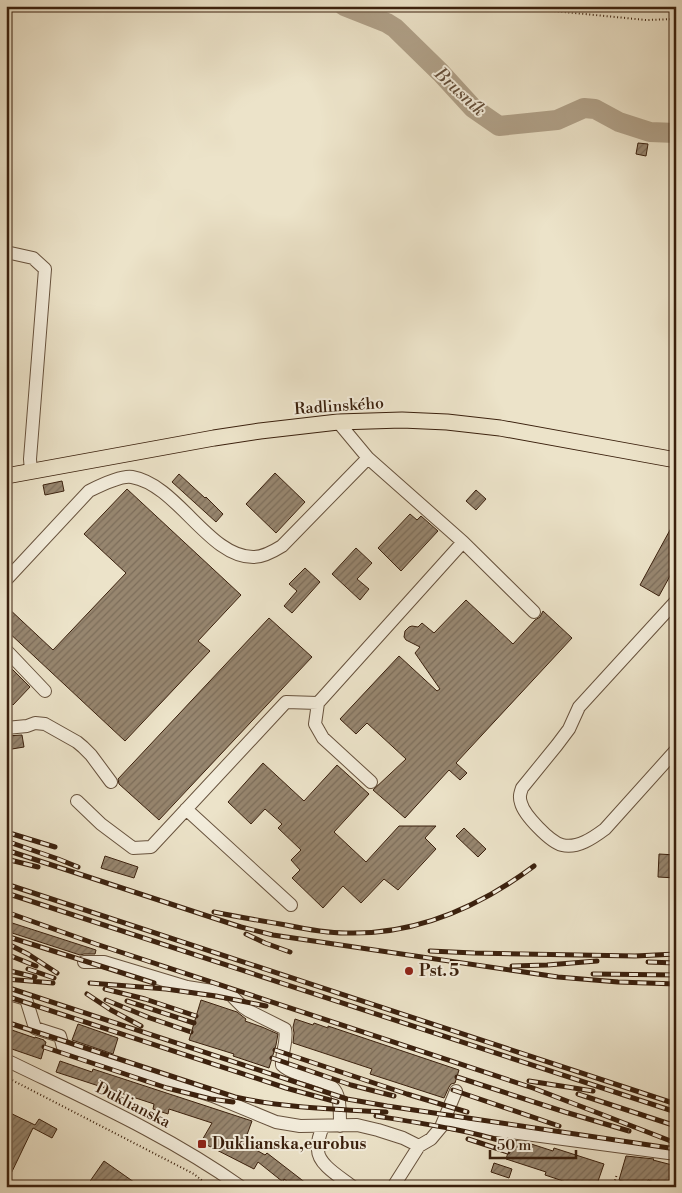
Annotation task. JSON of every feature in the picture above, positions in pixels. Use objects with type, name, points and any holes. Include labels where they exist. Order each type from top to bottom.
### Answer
[{"type":"main road","name":"Radlinského","points":[[6,476],[223,436],[338,422],[402,420],[422,420],[500,428],[676,460]]},
{"type":"street","points":[[6,252],[32,258],[45,269],[30,460],[32,471]]},
{"type":"street","points":[[338,422],[368,458],[463,542],[534,612]]},
{"type":"street","points":[[6,580],[89,491],[106,482],[130,476],[149,482],[163,492],[222,546],[239,555],[254,557],[271,553],[282,546],[368,458]]},
{"type":"street","points":[[371,782],[323,738],[315,724],[318,703],[463,542]]},
{"type":"street","points":[[676,601],[579,707],[569,729],[522,788],[520,796],[521,806],[537,827],[551,839],[562,845],[585,842],[594,838],[604,829],[676,750]]},
{"type":"street","points":[[6,650],[45,691]]},
{"type":"street","points":[[77,801],[101,824],[132,848],[151,847],[286,702],[318,703]]},
{"type":"street","points":[[6,728],[27,726],[35,723],[45,724],[77,742],[91,754],[111,782]]},
{"type":"street","points":[[186,809],[291,905]]},
{"type":"street","points":[[84,962],[104,962],[187,987],[231,995],[249,1011],[285,1029],[286,1036],[282,1065],[291,1071],[330,1085],[336,1090],[340,1103],[340,1126]]},
{"type":"street","points":[[6,993],[26,999],[35,1028],[60,1036],[63,1047],[213,1096],[276,1122],[300,1126],[357,1126],[378,1130],[420,1146]]},
{"type":"street","name":"Duklianska","points":[[6,1060],[152,1131],[196,1156],[241,1187]]},
{"type":"street","points":[[393,1187],[420,1146],[431,1139],[440,1128],[456,1091]]},
{"type":"street","points":[[443,1123],[676,1154]]},
{"type":"street","points":[[323,1126],[318,1140],[318,1152],[325,1166],[353,1187]]},
{"type":"path","points":[[534,6],[554,11],[646,20],[676,19]]},
{"type":"path","points":[[6,1077],[194,1174],[210,1187]]},
{"type":"path","points":[[613,1187],[616,1174]]},
{"type":"building","points":[[638,143],[648,144],[646,156],[636,154]]},
{"type":"building","points":[[275,473],[305,502],[276,533],[246,504]]},
{"type":"building","points":[[179,474],[223,514],[216,522],[172,482]]},
{"type":"building","points":[[62,481],[64,491],[45,495],[43,485]]},
{"type":"building","points":[[127,489],[241,595],[198,641],[210,651],[125,741],[6,630],[6,606],[53,650],[126,573],[84,534]]},
{"type":"building","points":[[476,490],[486,499],[476,510],[466,501]]},
{"type":"building","points":[[410,514],[417,520],[421,516],[438,531],[401,571],[378,548]]},
{"type":"building","points":[[676,519],[676,565],[659,596],[640,585]]},
{"type":"building","points":[[356,548],[372,563],[357,579],[369,589],[360,600],[332,574]]},
{"type":"building","points":[[305,568],[320,582],[292,613],[284,606],[297,591],[289,584]]},
{"type":"building","points":[[466,600],[513,644],[540,617],[543,611],[572,638],[456,763],[467,773],[460,780],[449,770],[405,818],[373,790],[406,759],[367,723],[356,734],[340,719],[399,656],[437,691],[440,689],[415,653],[420,647],[406,640],[404,637],[405,631],[412,626],[418,627],[422,623],[434,633]]},
{"type":"building","points":[[269,618],[312,657],[159,820],[119,784],[118,779]]},
{"type":"building","points":[[6,663],[30,687],[13,705],[6,699]]},
{"type":"building","points":[[22,735],[24,747],[6,750],[6,736]]},
{"type":"building","points":[[263,763],[304,801],[337,765],[369,794],[334,832],[366,862],[399,826],[436,826],[425,838],[436,849],[398,890],[384,879],[361,903],[343,886],[323,908],[292,878],[300,870],[291,860],[301,850],[278,828],[282,824],[265,809],[251,824],[228,802]]},
{"type":"building","points":[[464,828],[486,849],[478,857],[456,836]]},
{"type":"building","points":[[659,854],[676,855],[676,878],[658,877]]},
{"type":"building","points":[[105,856],[138,867],[134,878],[101,868]]},
{"type":"building","points":[[6,921],[96,950],[95,954],[80,955],[6,931]]},
{"type":"building","points":[[201,1000],[237,1012],[246,1019],[245,1021],[278,1034],[269,1068],[233,1056],[234,1054],[189,1040]]},
{"type":"building","points":[[295,1019],[313,1025],[314,1023],[328,1028],[328,1026],[459,1070],[455,1083],[451,1084],[444,1098],[370,1074],[372,1069],[293,1043]]},
{"type":"building","points":[[78,1024],[118,1038],[113,1054],[72,1040]]},
{"type":"building","points":[[6,1028],[44,1040],[46,1042],[41,1059],[6,1047]]},
{"type":"building","points":[[60,1061],[92,1072],[93,1069],[252,1121],[244,1143],[265,1155],[267,1153],[311,1187],[295,1187],[284,1179],[283,1182],[258,1162],[254,1169],[201,1142],[212,1123],[169,1109],[168,1114],[153,1109],[154,1104],[56,1072]]},
{"type":"building","points":[[6,1111],[35,1125],[39,1119],[57,1129],[52,1138],[33,1128],[6,1184]]},
{"type":"building","points":[[512,1140],[553,1151],[554,1148],[604,1164],[596,1187],[581,1187],[545,1175],[546,1172],[506,1159]]},
{"type":"building","points":[[626,1156],[654,1159],[676,1166],[676,1187],[648,1180],[645,1187],[643,1187],[619,1180]]},
{"type":"building","points":[[104,1161],[141,1187],[86,1187]]},
{"type":"building","points":[[494,1163],[512,1169],[509,1178],[491,1172]]},
{"type":"waterway","name":"Brusník","points":[[344,6],[395,28],[441,73],[473,108],[499,126],[557,120],[584,108],[595,109],[619,122],[650,132],[676,133]]},
{"type":"railway","points":[[6,832],[55,847]]},
{"type":"railway","points":[[6,841],[78,867]]},
{"type":"railway","points":[[6,850],[241,927],[273,935],[558,977],[676,984]]},
{"type":"railway","points":[[6,859],[38,867]]},
{"type":"railway","points":[[214,912],[331,932],[372,932],[397,929],[446,916],[469,906],[513,881],[534,866]]},
{"type":"railway","points":[[6,884],[676,1104]]},
{"type":"railway","points":[[6,893],[676,1112]]},
{"type":"railway","points":[[6,912],[96,944],[533,1088],[676,1143]]},
{"type":"railway","points":[[246,934],[290,952]]},
{"type":"railway","points":[[6,936],[154,983]]},
{"type":"railway","points":[[6,943],[28,954],[57,973]]},
{"type":"railway","points":[[430,951],[635,956],[676,954]]},
{"type":"railway","points":[[6,954],[36,966]]},
{"type":"railway","points":[[512,966],[597,961]]},
{"type":"railway","points":[[648,962],[676,963]]},
{"type":"railway","points":[[28,969],[54,978]]},
{"type":"railway","points":[[6,970],[35,977]]},
{"type":"railway","points":[[593,974],[676,975]]},
{"type":"railway","points":[[6,979],[53,983]]},
{"type":"railway","points":[[90,983],[166,989],[266,1006]]},
{"type":"railway","points":[[6,987],[347,1099],[676,1149]]},
{"type":"railway","points":[[105,989],[145,999],[196,1016]]},
{"type":"railway","points":[[87,994],[111,1010],[141,1026]]},
{"type":"railway","points":[[6,996],[286,1088],[337,1102]]},
{"type":"railway","points":[[106,1000],[191,1032]]},
{"type":"railway","points":[[127,1001],[194,1023]]},
{"type":"railway","points":[[6,1022],[235,1097],[291,1106],[386,1112]]},
{"type":"railway","points":[[44,1047],[167,1088],[211,1099],[233,1102]]},
{"type":"railway","points":[[275,1050],[467,1112]]},
{"type":"railway","points":[[272,1058],[351,1085],[394,1096]]},
{"type":"railway","points":[[457,1077],[629,1131]]},
{"type":"railway","points":[[529,1081],[593,1091]]},
{"type":"railway","points":[[453,1090],[559,1126]]},
{"type":"railway","points":[[578,1094],[676,1126]]},
{"type":"railway","points":[[376,1116],[461,1131],[511,1144]]},
{"type":"railway","points":[[468,1139],[508,1152]]},
{"type":"place","name":"Pst. 5","points":[[409,971]]},
{"type":"place","name":"Duklianska,eurobus","points":[[202,1144]]}]
